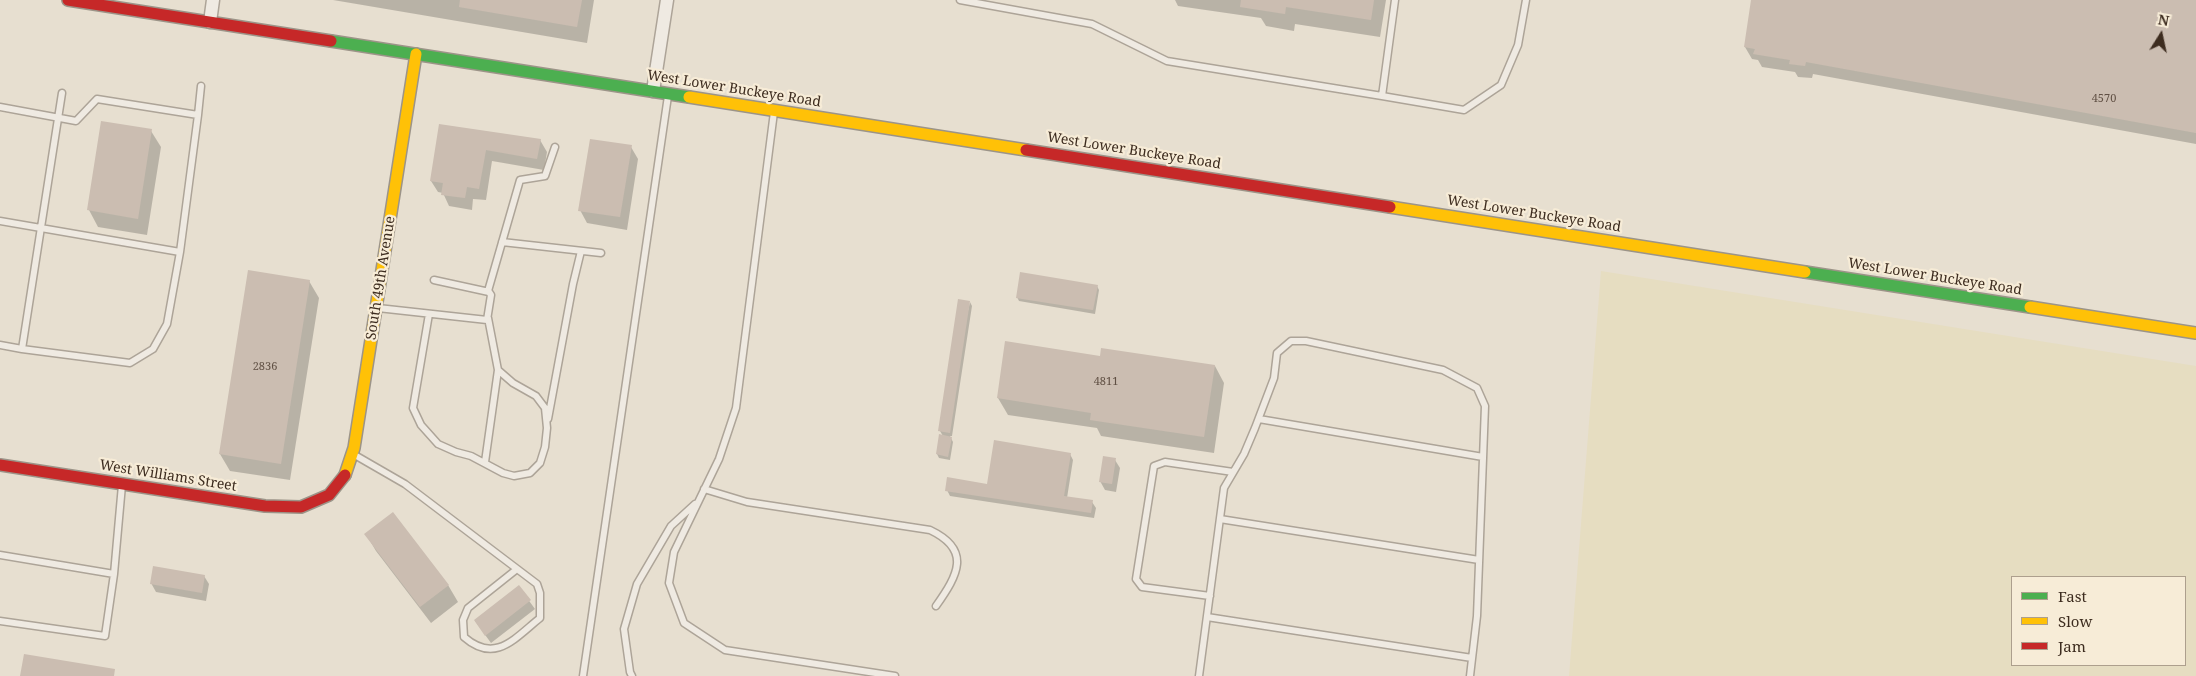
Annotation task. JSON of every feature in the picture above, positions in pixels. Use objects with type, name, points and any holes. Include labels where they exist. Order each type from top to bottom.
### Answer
[{"type":"main road","name":"West Lower Buckeye Road","points":[[68,0],[2196,333]]},
{"type":"main road","name":"South 49th Avenue","points":[[329,495],[344,477],[352,454],[416,54]]},
{"type":"main road","name":"West Williams Street","points":[[0,465],[265,506],[301,507],[329,495]]},
{"type":"street","points":[[210,22],[213,0]]},
{"type":"street","points":[[653,91],[667,0]]},
{"type":"lane","points":[[960,0],[1092,24],[1167,61],[1464,110],[1500,85],[1518,45],[1526,0]]},
{"type":"lane","points":[[1382,96],[1395,0]]},
{"type":"lane","points":[[0,345],[130,363],[153,349],[167,324],[180,252],[201,86]]},
{"type":"lane","points":[[22,349],[62,93]]},
{"type":"lane","points":[[583,676],[669,94]]},
{"type":"lane","points":[[0,107],[76,121],[98,99],[198,115]]},
{"type":"lane","points":[[774,111],[736,408],[719,459],[674,552],[669,583],[684,623],[725,650],[896,676]]},
{"type":"lane","points":[[485,462],[498,370],[488,318],[491,295],[488,291],[520,180],[545,176],[555,147]]},
{"type":"lane","points":[[0,221],[180,252]]},
{"type":"lane","points":[[502,242],[601,253]]},
{"type":"lane","points":[[429,314],[413,408],[421,425],[438,444],[485,462],[503,473],[514,476],[530,473],[540,463],[545,447],[573,284],[581,251]]},
{"type":"lane","points":[[434,280],[488,291]]},
{"type":"lane","points":[[376,308],[481,321],[488,318]]},
{"type":"lane","points":[[1200,676],[1224,488],[1244,454],[1259,419],[1274,378],[1277,353],[1291,340],[1306,341],[1444,370],[1477,388],[1485,406],[1477,616],[1470,676]]},
{"type":"lane","points":[[498,370],[513,383],[536,396],[545,408],[547,428]]},
{"type":"lane","points":[[1259,419],[1483,457]]},
{"type":"lane","points":[[352,454],[405,484],[537,584],[540,593],[540,618],[505,646],[494,650],[475,646],[464,637],[463,620],[468,608],[517,569]]},
{"type":"lane","points":[[1210,596],[1142,587],[1136,579],[1154,466],[1165,462],[1233,472]]},
{"type":"lane","points":[[0,621],[105,636],[114,574],[123,484]]},
{"type":"lane","points":[[704,490],[747,502],[930,530],[944,537],[953,546],[957,558],[957,572],[936,606]]},
{"type":"lane","points":[[632,676],[624,629],[637,584],[671,526],[698,502]]},
{"type":"lane","points":[[1220,519],[1479,560]]},
{"type":"lane","points":[[0,556],[114,574]]},
{"type":"lane","points":[[1207,617],[1472,658]]},
{"type":"shaded area","points":[[1601,271],[2196,366],[2196,676],[1569,676]]},
{"type":"building","points":[[460,0],[582,0],[577,27],[459,7]]},
{"type":"building","points":[[1241,0],[1374,0],[1371,20],[1286,7],[1285,14],[1240,7]]},
{"type":"building","points":[[1751,0],[2196,0],[2196,133],[1806,62],[1805,66],[1789,64],[1790,60],[1753,54],[1755,49],[1744,47]]},
{"type":"building","points":[[101,121],[152,129],[138,219],[87,210]]},
{"type":"building","points":[[439,124],[541,139],[537,159],[486,150],[479,189],[467,187],[465,198],[441,195],[443,183],[430,181]]},
{"type":"building","points":[[590,139],[632,145],[620,217],[578,211]]},
{"type":"building","points":[[248,270],[310,280],[281,464],[219,454]]},
{"type":"building","points":[[1020,272],[1098,285],[1093,310],[1016,298]]},
{"type":"building","points":[[958,299],[970,301],[950,433],[938,431]]},
{"type":"building","points":[[1005,341],[1100,356],[1101,348],[1215,365],[1204,437],[1090,420],[1091,413],[997,398]]},
{"type":"building","points":[[939,434],[952,437],[948,457],[936,454]]},
{"type":"building","points":[[994,440],[1071,453],[1064,496],[1093,500],[1091,513],[945,491],[947,477],[987,484]]},
{"type":"building","points":[[1103,456],[1116,458],[1112,484],[1099,482]]},
{"type":"building","points":[[393,512],[449,585],[420,607],[364,534]]},
{"type":"building","points":[[153,566],[205,575],[202,593],[150,584]]},
{"type":"building","points":[[519,585],[531,600],[485,636],[474,620]]},
{"type":"building","points":[[24,654],[115,669],[114,676],[20,676]]},
{"type":"traffic: fast","points":[[331,41],[689,97]]},
{"type":"traffic: fast","points":[[1805,272],[2030,307]]},
{"type":"traffic: slow","points":[[345,475],[354,448],[416,54]]},
{"type":"traffic: slow","points":[[689,97],[1026,150]]},
{"type":"traffic: slow","points":[[1390,207],[1805,272]]},
{"type":"traffic: slow","points":[[2030,307],[2196,333]]},
{"type":"traffic: jam","points":[[68,0],[331,41]]},
{"type":"traffic: jam","points":[[1026,150],[1390,207]]},
{"type":"traffic: jam","points":[[0,465],[265,506],[301,507],[329,495],[345,475]]}]
